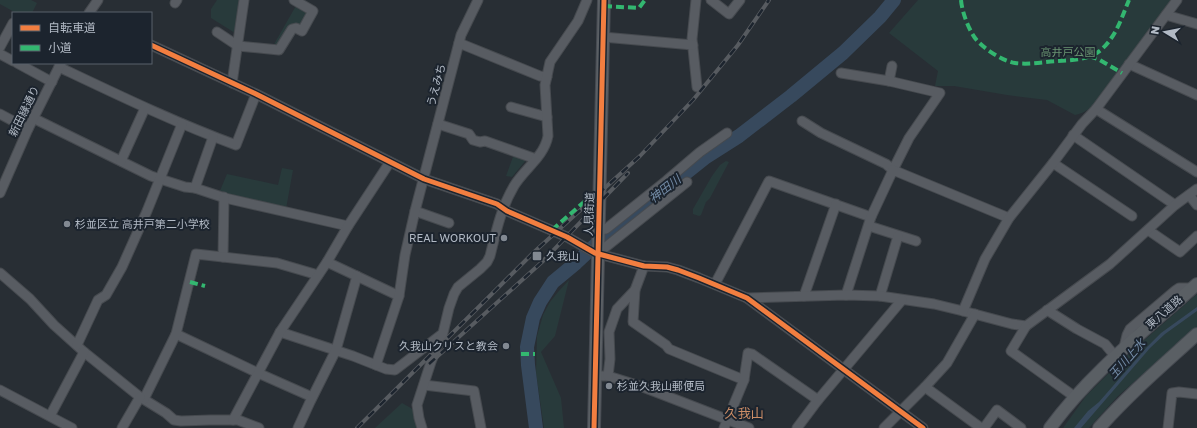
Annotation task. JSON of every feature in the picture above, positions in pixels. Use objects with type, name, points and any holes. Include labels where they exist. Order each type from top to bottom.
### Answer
[{"type":"main road","name":"人見街道","points":[[594,428],[602,376],[597,253],[599,234],[604,0]]},
{"type":"main road","name":"東八道路","points":[[1050,428],[1075,397],[1124,346],[1195,286]]},
{"type":"main road","points":[[1099,428],[1138,387],[1197,334]]},
{"type":"street","points":[[89,12],[98,0]]},
{"type":"street","points":[[232,83],[244,0]]},
{"type":"street","points":[[216,32],[238,46],[279,50],[292,28],[302,31],[313,11],[294,0]]},
{"type":"street","name":"うえみち","points":[[376,365],[399,296],[405,255],[415,211],[459,43],[466,24],[478,0]]},
{"type":"street","points":[[422,428],[417,405],[433,356],[443,333],[448,308],[458,287],[480,269],[490,256],[503,208],[515,185],[544,149],[548,136],[545,85],[550,62],[578,21],[587,0]]},
{"type":"street","points":[[696,0],[693,26],[693,45],[697,87]]},
{"type":"street","points":[[710,0],[729,14],[740,0]]},
{"type":"street","points":[[963,311],[985,259],[1009,218],[1053,163],[1073,135],[1096,109],[1177,0]]},
{"type":"street","points":[[1166,15],[1197,24]]},
{"type":"street","points":[[0,47],[12,24]]},
{"type":"street","points":[[603,37],[693,45]]},
{"type":"street","points":[[459,43],[540,76],[547,77]]},
{"type":"street","points":[[152,45],[256,94],[390,162],[424,178],[497,204],[507,211],[567,237],[582,248],[644,266],[667,267],[678,270],[747,298],[923,428]]},
{"type":"street","points":[[0,54],[12,60]]},
{"type":"street","points":[[19,64],[52,82]]},
{"type":"street","points":[[1129,64],[1197,95]]},
{"type":"street","points":[[60,65],[145,108],[236,146],[256,94]]},
{"type":"street","name":"新田縁通り","points":[[0,193],[33,118],[60,65]]},
{"type":"street","points":[[890,81],[892,66]]},
{"type":"street","points":[[841,73],[890,81],[940,93],[909,138],[893,170],[870,222],[846,295]]},
{"type":"street","points":[[512,107],[547,118]]},
{"type":"street","points":[[121,161],[145,108]]},
{"type":"street","points":[[1096,109],[1197,172]]},
{"type":"street","points":[[0,114],[28,129]]},
{"type":"street","points":[[33,118],[151,176],[184,187],[195,188],[224,197],[348,226]]},
{"type":"street","points":[[802,121],[821,133],[886,164],[893,170],[1009,218]]},
{"type":"street","points":[[76,346],[98,300],[106,295],[122,267],[147,211],[182,124]]},
{"type":"street","points":[[438,124],[469,134],[473,140],[480,142],[485,141],[536,159]]},
{"type":"street","points":[[599,234],[700,152],[728,133]]},
{"type":"street","points":[[1073,135],[1175,205]]},
{"type":"street","points":[[195,188],[213,137]]},
{"type":"street","points":[[230,423],[280,332],[327,262],[348,226],[390,162]]},
{"type":"street","points":[[1053,163],[1132,216]]},
{"type":"street","points":[[715,284],[770,181],[836,204],[898,236],[916,242]]},
{"type":"street","points":[[597,253],[687,182]]},
{"type":"street","points":[[1075,397],[1011,351],[1026,326],[1110,264],[1175,205],[1197,189]]},
{"type":"street","points":[[1189,196],[1197,205]]},
{"type":"street","points":[[223,257],[224,197]]},
{"type":"street","points":[[804,296],[836,204]]},
{"type":"street","points":[[415,211],[450,223]]},
{"type":"street","points":[[1148,230],[1180,252],[1197,236]]},
{"type":"street","points":[[880,296],[898,236]]},
{"type":"street","points":[[122,428],[142,398],[176,334],[196,254],[277,263],[318,275]]},
{"type":"street","points":[[327,262],[399,296]]},
{"type":"street","points":[[644,266],[635,290],[633,322],[666,345],[669,349],[744,380]]},
{"type":"street","points":[[0,273],[30,299],[76,346],[142,398],[178,421],[210,420],[230,423],[238,420],[259,428]]},
{"type":"street","points":[[298,428],[336,350],[357,276]]},
{"type":"street","points":[[635,290],[617,310],[609,332],[610,360],[602,376],[643,387],[726,424],[749,428]]},
{"type":"street","points":[[747,298],[846,295],[880,296],[934,304],[1012,324],[1026,326]]},
{"type":"street","points":[[797,428],[818,400],[902,300]]},
{"type":"street","points":[[1048,310],[1077,329],[1105,344],[1115,356]]},
{"type":"street","points":[[884,428],[947,363],[975,314]]},
{"type":"street","points":[[280,332],[336,350],[386,369],[394,370],[443,333]]},
{"type":"street","points":[[176,334],[312,397]]},
{"type":"street","points":[[50,416],[84,352]]},
{"type":"street","points":[[726,424],[744,380],[748,354],[752,354],[818,400]]},
{"type":"street","points":[[424,385],[474,391],[481,428]]},
{"type":"street","points":[[925,387],[983,428],[997,410],[1021,428]]},
{"type":"street","points":[[0,390],[72,428]]},
{"type":"street","points":[[1168,428],[1172,394],[1179,392],[1197,394]]},
{"type":"green space","points":[[0,0],[31,0],[37,3],[32,12],[14,12],[0,4]]},
{"type":"green space","points":[[217,0],[239,0],[235,33],[211,18],[211,9]]},
{"type":"green space","name":"高井戸公園","points":[[918,0],[1174,0],[1098,100],[1085,111],[1075,115],[1047,100],[954,86],[935,86],[938,71],[889,33]]},
{"type":"green space","points":[[297,4],[307,11],[308,14],[302,25],[293,24],[289,26],[279,46],[273,46]]},
{"type":"green space","points":[[514,154],[527,159],[512,177],[506,176]]},
{"type":"green space","points":[[726,161],[729,162],[710,198],[706,202],[701,215],[699,216],[693,214],[693,209],[712,176],[720,165]]},
{"type":"green space","points":[[282,168],[293,170],[286,209],[219,193],[227,174],[278,185]]},
{"type":"green space","points":[[569,280],[555,336],[541,352],[561,398],[564,428],[544,428],[536,373],[537,336],[543,315],[550,302]]},
{"type":"green space","points":[[1197,294],[1197,327],[1118,396],[1089,428],[1063,428],[1086,396],[1125,357]]},
{"type":"green space","points":[[402,403],[416,411],[420,428],[375,428]]},
{"type":"water","points":[[1197,307],[1197,311],[1165,334],[1150,348],[1081,428],[1074,428],[1161,333]]},
{"type":"waterway","name":"神田川","points":[[536,428],[527,347],[533,318],[540,302],[553,282],[593,247],[706,157],[739,136],[843,53],[880,17],[894,0]]},
{"type":"railway","points":[[357,428],[533,253],[640,156],[693,100],[738,45],[769,0]]},
{"type":"railway","points":[[429,364],[542,262],[628,173]]},
{"type":"marked path","points":[[604,6],[639,8],[645,0]]},
{"type":"marked path","points":[[961,0],[969,27],[980,44],[991,52],[1010,62],[1026,64],[1080,59],[1091,56],[1101,50],[1115,33],[1129,0]]},
{"type":"marked path","points":[[1089,56],[1098,59],[1122,73]]},
{"type":"marked path","points":[[552,230],[600,188]]},
{"type":"marked path","points":[[190,282],[205,286]]},
{"type":"marked path","points":[[521,354],[535,354]]},
{"type":"cycle path","points":[[594,428],[604,0]]},
{"type":"cycle path","points":[[152,45],[256,94],[424,179],[497,204],[507,211],[567,237],[595,253],[644,266],[667,267],[678,270],[747,298],[923,428]]},
{"type":"place","name":"杉並区立 高井戸第二小学校","points":[[67,224]]},
{"type":"place","name":"REAL WORKOUT","points":[[504,238]]},
{"type":"place","name":"久我山","points":[[537,256]]},
{"type":"place","name":"久我山クリスと教会","points":[[506,346]]},
{"type":"place","name":"杉並久我山郵便局","points":[[609,386]]},
{"type":"district","name":"久我山","points":[[744,413]]},
{"type":"water label","name":"玉川上水","points":[[1127,359]]}]
